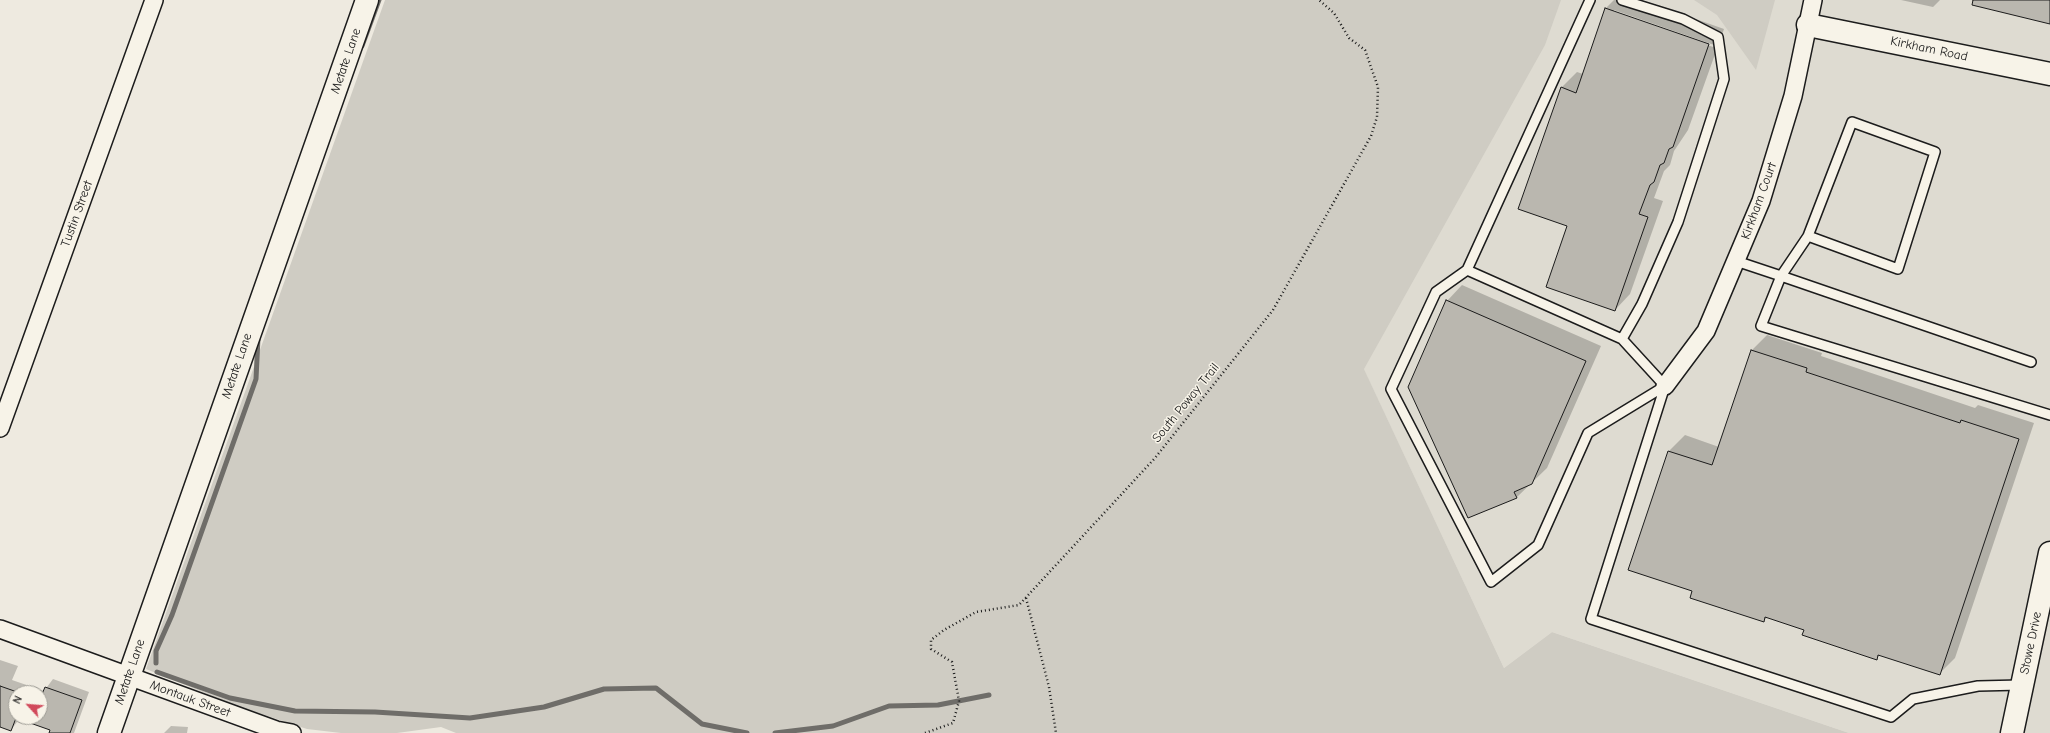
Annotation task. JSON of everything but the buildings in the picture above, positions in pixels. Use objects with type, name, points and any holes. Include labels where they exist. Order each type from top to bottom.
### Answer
[{"type":"street","name":"Tustin Street","points":[[0,428],[154,0]]},
{"type":"street","name":"Metate Lane","points":[[109,733],[367,0]]},
{"type":"street","name":"Kirkham Court","points":[[1666,386],[1706,331],[1761,202],[1791,104],[1813,0]]},
{"type":"street","name":"Kirkham Road","points":[[1808,25],[2050,74]]},
{"type":"street","name":"Stowe Drive","points":[[2012,733],[2022,686],[2046,595],[2050,553]]},
{"type":"street","name":"Montauk Street","points":[[0,629],[276,730],[292,733]]},
{"type":"lane","points":[[1590,0],[1467,270],[1436,292],[1391,389],[1491,582],[1538,545],[1588,433],[1666,386]]},
{"type":"lane","points":[[1622,0],[1683,19],[1718,37],[1724,79],[1678,222],[1642,304],[1622,339]]},
{"type":"lane","points":[[1808,236],[1898,269],[1936,152],[1852,122],[1808,236],[1781,276],[1761,326],[2050,415]]},
{"type":"lane","points":[[1736,261],[2031,362]]},
{"type":"lane","points":[[1467,270],[1622,339],[1666,386]]},
{"type":"lane","points":[[1666,386],[1591,619],[1892,717],[1913,700],[1978,686],[2022,686]]},
{"type":"path","name":"South Poway Trail","points":[[924,733],[953,723],[959,701],[952,662],[931,649],[931,640],[944,630],[976,612],[1019,605],[1155,458],[1273,310],[1372,136],[1377,117],[1378,87],[1365,50],[1349,38],[1334,13],[1319,0]]},
{"type":"path","points":[[1026,598],[1049,687],[1056,733]]},
{"type":"shaded area","points":[[385,0],[1561,0],[1545,45],[1364,369],[1504,668],[1552,632],[1849,733],[456,733],[441,727],[397,733],[341,733],[307,729],[237,706],[146,669]]},
{"type":"shaded area","points":[[1486,0],[2050,0],[2050,733],[1849,733],[1552,632],[1504,668],[1314,263]]},
{"type":"shaded area","points":[[1694,0],[1775,0],[1756,70],[1717,15]]},
{"type":"waterway","points":[[362,46],[379,0]]},
{"type":"waterway","points":[[156,663],[156,651],[172,615],[256,379],[258,338]]},
{"type":"waterway","points":[[157,672],[230,698],[295,711],[375,712],[470,718],[544,707],[604,689],[656,688],[702,724],[747,733]]},
{"type":"waterway","points":[[775,733],[833,726],[889,706],[938,705],[989,695]]}]
